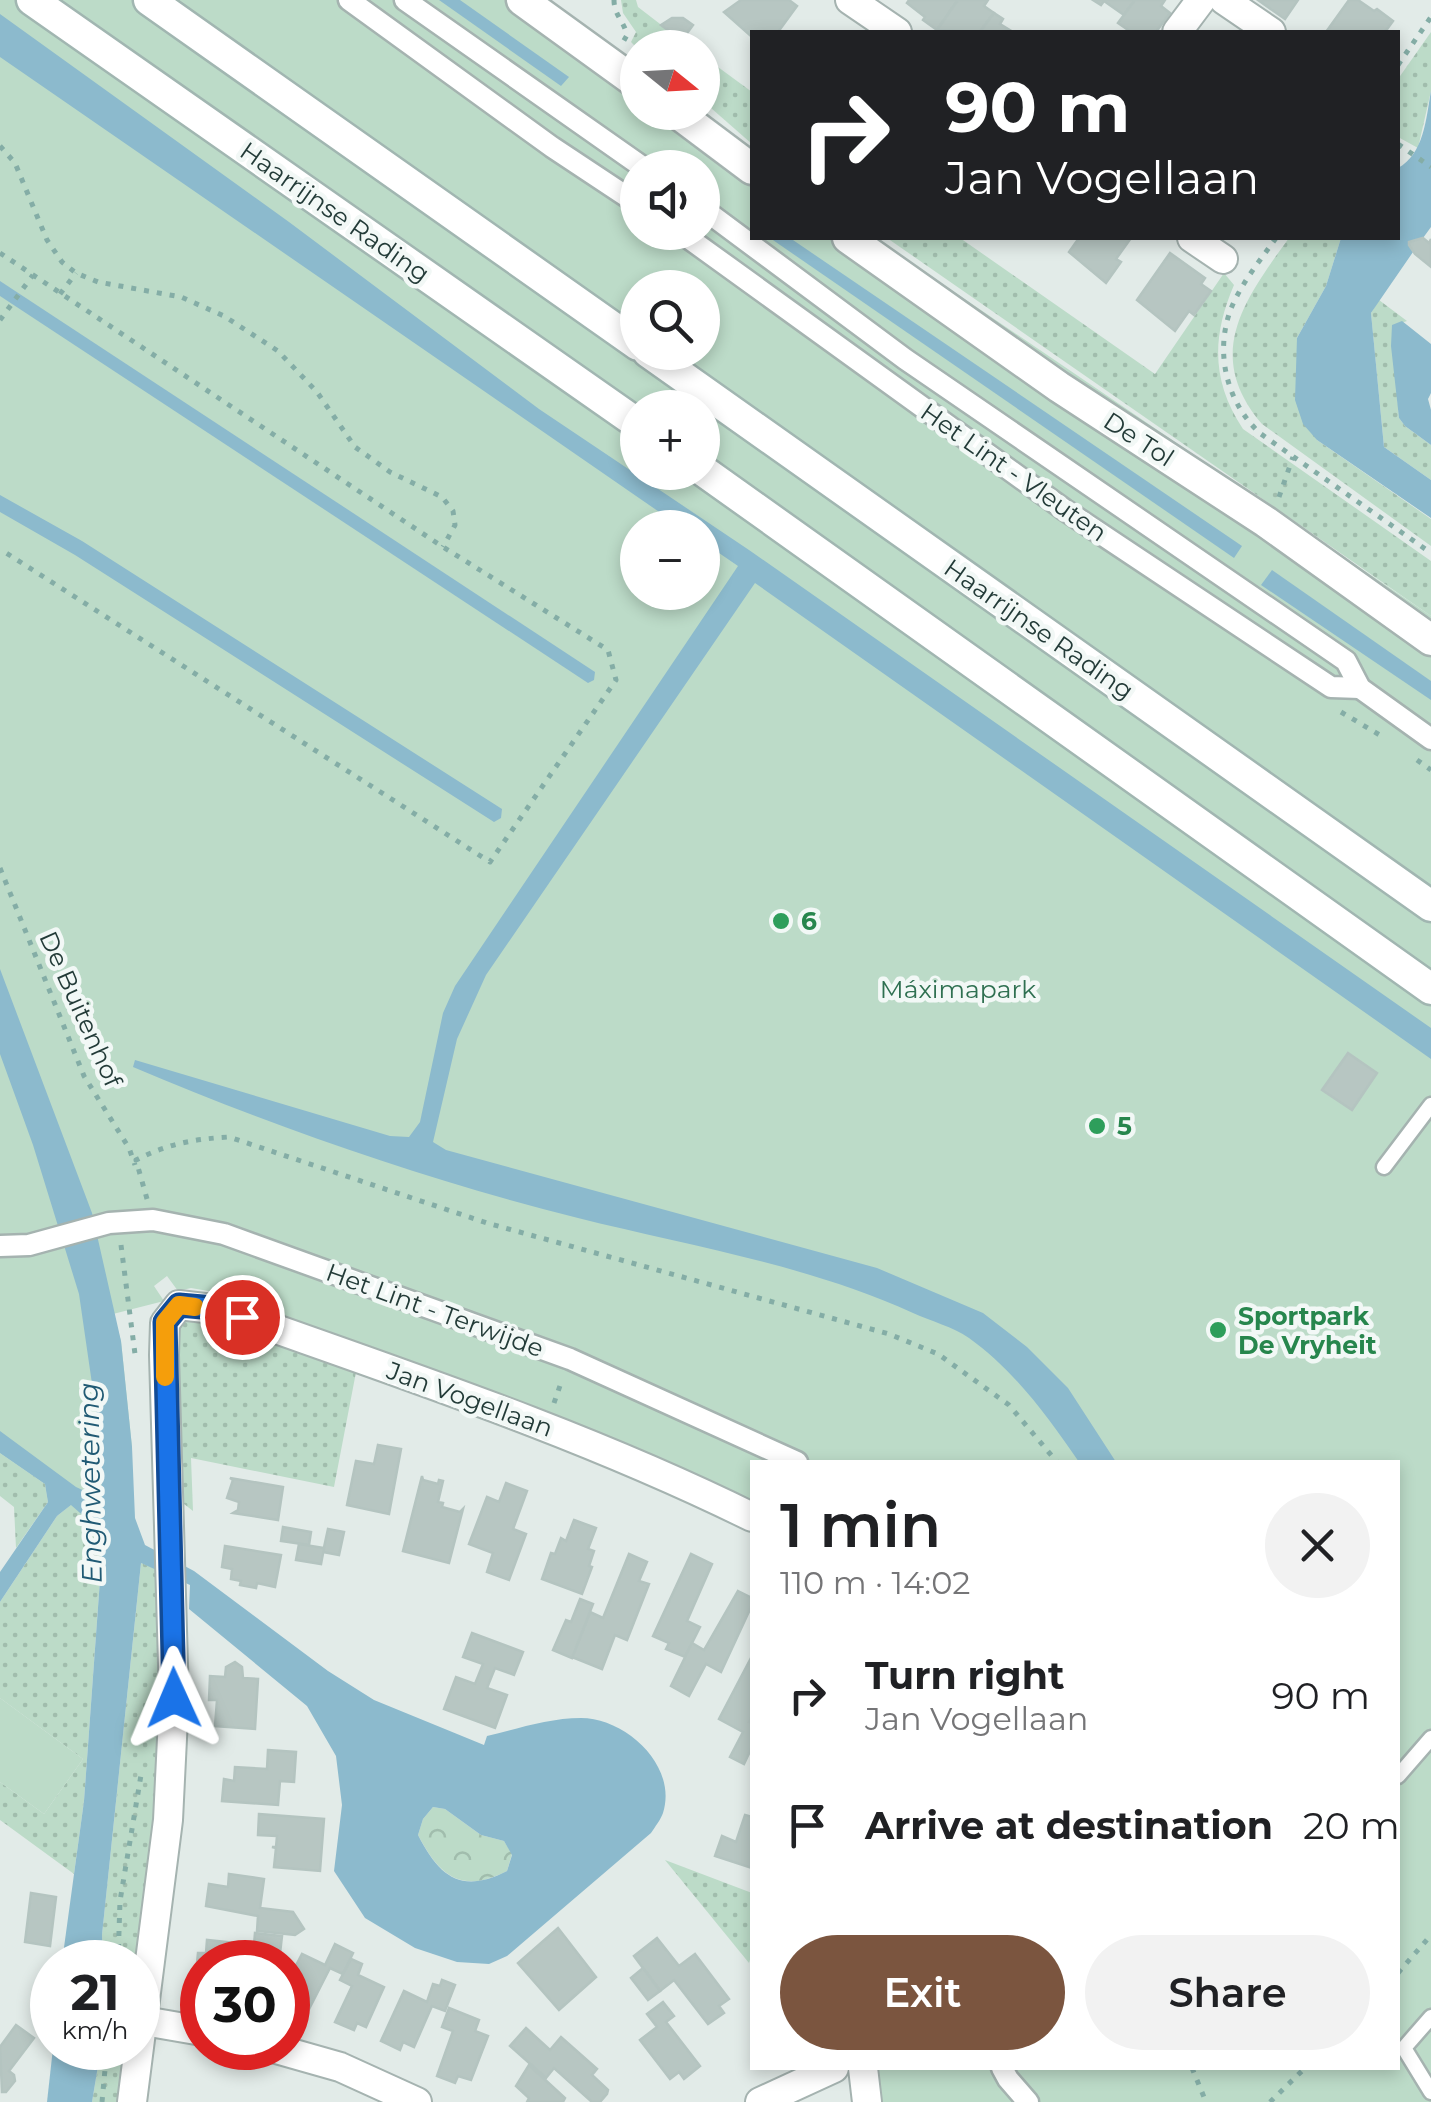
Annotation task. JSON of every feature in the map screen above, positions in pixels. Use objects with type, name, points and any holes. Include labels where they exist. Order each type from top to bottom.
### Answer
[{"type":"main road","name":"Haarrijnse Rading","points":[[32,0],[620,411]]},
{"type":"main road","points":[[149,0],[620,332]]},
{"type":"main road","points":[[542,6],[620,69]]},
{"type":"main road","points":[[700,130],[750,168]]},
{"type":"main road","name":"De Tol","points":[[851,240],[1060,387],[1266,522],[1431,640]]},
{"type":"main road","name":"Haarrijnse Rading","points":[[673,370],[1431,906]]},
{"type":"main road","points":[[720,483],[1431,989]]},
{"type":"street","points":[[349,0],[378,8],[552,148],[620,192]]},
{"type":"street","points":[[405,0],[620,151]]},
{"type":"street","points":[[850,0],[894,30]]},
{"type":"street","points":[[1178,30],[1200,0]]},
{"type":"street","points":[[1224,0],[1268,30]]},
{"type":"street","points":[[552,148],[572,117]]},
{"type":"street","name":"Het Lint - Vleuten","points":[[720,221],[905,359],[1346,660],[1360,688],[1431,738]]},
{"type":"street","points":[[1195,240],[1223,259]]},
{"type":"street","name":"Het Lint - Vleuten","points":[[705,250],[1066,510],[1331,686],[1360,688]]},
{"type":"street","points":[[886,383],[905,359]]},
{"type":"street","points":[[1066,510],[1084,484]]},
{"type":"street","points":[[1216,608],[1227,580]]},
{"type":"street","name":"Het Lint - Terwijde","points":[[0,1246],[29,1245],[109,1223],[154,1220],[224,1234],[570,1359],[793,1460]]},
{"type":"street","name":"Jan Vogellaan","points":[[154,1940],[168,1820],[174,1698],[164,1339],[165,1322],[179,1305],[214,1308],[242,1317],[546,1426],[696,1488],[750,1516]]},
{"type":"street","points":[[310,2058],[340,2067],[417,2102]]},
{"type":"street","points":[[132,2102],[137,2070]]},
{"type":"street","points":[[760,2102],[830,2070]]},
{"type":"street","points":[[863,2070],[868,2102]]},
{"type":"street","points":[[1003,2070],[1028,2102]]},
{"type":"lane","points":[[1384,1167],[1431,1105]]},
{"type":"lane","points":[[1400,1774],[1431,1738]]},
{"type":"lane","points":[[1431,2017],[1400,2043],[1431,2092]]},
{"type":"path","points":[[1400,62],[1431,17]]},
{"type":"path","points":[[0,146],[21,175],[47,240],[62,262],[98,282],[182,297],[224,316],[278,351],[318,392],[355,446],[390,472],[442,497],[454,511],[455,525],[443,546]]},
{"type":"path","points":[[1400,146],[1431,167]]},
{"type":"path","points":[[1275,240],[1232,306],[1227,326],[1226,374],[1233,399],[1246,421],[1431,553]]},
{"type":"path","points":[[0,253],[443,546],[608,650],[616,680],[490,862],[0,548]]},
{"type":"path","points":[[60,294],[76,273]]},
{"type":"path","points":[[0,320],[32,276]]},
{"type":"path","points":[[1266,522],[1276,508],[1294,457]]},
{"type":"path","name":"De Buitenhof","points":[[0,868],[84,1076],[129,1148],[154,1220]]},
{"type":"path","points":[[154,1220],[136,1160],[189,1139],[229,1137],[487,1223],[890,1334],[938,1354],[1009,1405],[1055,1460]]},
{"type":"path","points":[[546,1426],[570,1359]]},
{"type":"path","points":[[1400,1971],[1431,1935]]},
{"type":"path","points":[[102,2102],[105,2070]]},
{"type":"path","points":[[1193,2070],[1206,2102]]},
{"type":"path","points":[[1270,2102],[1303,2070]]},
{"type":"green space","name":"Máximapark","points":[[0,0],[542,0],[620,57],[620,130],[720,129],[750,151],[750,240],[878,240],[1431,616],[1431,2102],[880,2102],[876,2070],[1400,2070],[1400,1460],[750,1460],[750,1505],[214,1292],[191,1288],[178,1291],[167,1276],[154,1286],[164,1301],[113,1314],[121,1341],[132,1447],[96,1527],[72,1505],[48,1502],[45,1484],[0,1453]]},
{"type":"green space","points":[[621,0],[636,0],[638,7],[668,30],[635,30],[623,13]]},
{"type":"green space","points":[[1431,32],[1431,91],[1418,148],[1400,138],[1400,76]]},
{"type":"green space","points":[[720,68],[750,91],[750,142],[720,116]]},
{"type":"green space","points":[[890,240],[963,240],[1155,374],[1224,273],[1234,285],[1219,340],[1220,376],[1243,429],[1431,561],[1431,616]]},
{"type":"green space","points":[[1288,240],[1340,240],[1326,286],[1297,338],[1297,367],[1317,440],[1431,519],[1431,546],[1262,424],[1244,399],[1235,375],[1233,351],[1236,328],[1258,284]]},
{"type":"green space","points":[[1379,300],[1407,321],[1392,326],[1399,418],[1431,445],[1431,480],[1384,447],[1371,313]]},
{"type":"green space","points":[[187,1312],[357,1367],[334,1487],[191,1458],[193,1511],[184,1504],[170,1331]]},
{"type":"green space","points":[[0,1453],[45,1484],[48,1502],[16,1548],[14,1507],[0,1496]]},
{"type":"green space","points":[[72,1504],[96,1527],[102,1552],[84,1801],[74,1874],[0,1820],[0,1782],[44,1814],[83,1759],[0,1698],[0,1602],[57,1516]]},
{"type":"green space","points":[[141,1563],[168,1573],[169,1701],[141,1940],[102,1940]]},
{"type":"green space","points":[[0,1698],[83,1759],[44,1814],[0,1782]]},
{"type":"green space","points":[[433,1807],[445,1809],[481,1835],[504,1841],[512,1854],[507,1871],[491,1878],[465,1881],[444,1871],[418,1835],[423,1819]]},
{"type":"green space","points":[[665,1860],[750,1892],[749,1963]]},
{"type":"green space","points":[[97,2070],[131,2070],[126,2102],[92,2102]]},
{"type":"water","points":[[439,0],[460,0],[569,77],[561,86]]},
{"type":"water","points":[[0,14],[289,222],[539,409],[620,463],[620,485],[0,57]]},
{"type":"water","points":[[1431,91],[1431,227],[1423,238],[1409,242],[1413,252],[1371,313],[1384,447],[1431,480],[1431,518],[1317,440],[1303,424],[1295,400],[1297,338],[1326,286],[1340,240],[1400,240],[1400,167],[1419,145]]},
{"type":"water","points":[[773,240],[793,240],[1242,546],[1234,558]]},
{"type":"water","points":[[0,281],[595,672],[594,680],[588,683],[0,296]]},
{"type":"water","points":[[1402,321],[1431,344],[1431,445],[1399,418],[1391,346],[1392,325]]},
{"type":"water","points":[[627,490],[660,490],[689,510],[656,510]]},
{"type":"water","points":[[0,495],[82,541],[502,809],[501,818],[494,822],[75,555],[0,512]]},
{"type":"water","points":[[720,531],[1431,1028],[1431,1059],[755,583],[486,975],[457,1039],[433,1142],[446,1150],[877,1268],[983,1313],[1027,1347],[1068,1388],[1115,1460],[1078,1460],[1029,1395],[969,1338],[873,1296],[790,1269],[578,1218],[408,1170],[297,1132],[133,1067],[135,1060],[390,1136],[409,1137],[420,1122],[443,1013],[455,986],[708,610],[720,610],[720,593],[738,566],[720,554]]},
{"type":"water","points":[[1272,570],[1431,681],[1431,700],[1261,585]]},
{"type":"water","points":[[0,969],[92,1213],[121,1341],[135,1518],[145,1545],[194,1571],[328,1671],[374,1700],[484,1745],[487,1736],[533,1724],[569,1718],[598,1720],[630,1735],[655,1762],[666,1795],[663,1813],[651,1833],[507,1956],[489,1964],[457,1962],[415,1948],[365,1918],[334,1871],[342,1805],[336,1756],[307,1706],[189,1609],[190,1585],[141,1563],[102,1940],[65,1940],[84,1801],[102,1552],[96,1527],[71,1505],[57,1516],[0,1602],[0,1572],[48,1502],[45,1484],[0,1453],[0,1431],[76,1487],[102,1499],[99,1432],[79,1294],[0,1054]],"holes":[[[433,1807],[445,1809],[481,1835],[504,1841],[512,1855],[507,1871],[477,1881],[454,1878],[444,1871],[418,1835],[423,1819]]]},
{"type":"water","points":[[51,2070],[97,2070],[92,2102],[47,2102]]},
{"type":"building","points":[[741,0],[789,0],[797,6],[779,30],[750,30],[750,35],[724,12]]},
{"type":"building","points":[[958,0],[937,30],[907,3]]},
{"type":"building","points":[[958,0],[988,0],[984,6],[994,13],[981,30],[937,30]]},
{"type":"building","points":[[1093,0],[1135,0],[1124,15],[1104,1],[1101,5]]},
{"type":"building","points":[[1135,0],[1165,0],[1161,6],[1170,13],[1157,30],[1128,30],[1118,23]]},
{"type":"building","points":[[1258,0],[1298,0],[1285,19]]},
{"type":"building","points":[[1349,0],[1377,9],[1393,21],[1386,30],[1327,30]]},
{"type":"building","points":[[994,13],[1003,19],[1000,24],[1010,30],[981,30]]},
{"type":"building","points":[[672,18],[683,18],[693,25],[689,30],[668,30],[661,25]]},
{"type":"building","points":[[1423,238],[1429,243],[1431,239],[1431,267],[1409,245]]},
{"type":"building","points":[[1078,240],[1130,240],[1116,259],[1121,262],[1106,283],[1069,252]]},
{"type":"building","points":[[1170,253],[1205,278],[1201,284],[1211,291],[1194,315],[1189,311],[1175,331],[1137,300]]},
{"type":"building","points":[[1348,1053],[1377,1073],[1352,1110],[1322,1090]]},
{"type":"building","points":[[378,1445],[401,1449],[389,1514],[347,1505],[356,1461],[374,1464]]},
{"type":"building","points":[[422,1476],[423,1480],[438,1484],[443,1481],[438,1502],[443,1503],[442,1507],[460,1512],[463,1509],[449,1563],[403,1551]]},
{"type":"building","points":[[230,1478],[283,1487],[278,1520],[233,1513],[239,1502],[227,1498],[233,1480]]},
{"type":"building","points":[[506,1483],[527,1491],[513,1529],[526,1534],[509,1580],[487,1572],[493,1553],[469,1544],[487,1497],[499,1502]]},
{"type":"building","points":[[574,1520],[596,1528],[588,1549],[594,1551],[589,1566],[592,1567],[582,1594],[542,1579],[551,1553],[555,1554],[561,1538],[566,1541]]},
{"type":"building","points":[[283,1527],[311,1532],[309,1545],[281,1541]]},
{"type":"building","points":[[328,1529],[344,1532],[339,1555],[323,1552]]},
{"type":"building","points":[[299,1544],[324,1548],[321,1564],[296,1560]]},
{"type":"building","points":[[225,1546],[281,1555],[275,1587],[257,1583],[256,1588],[231,1579],[232,1569],[222,1567]]},
{"type":"building","points":[[629,1554],[647,1562],[639,1581],[649,1584],[627,1640],[615,1635],[602,1669],[572,1657],[590,1612],[603,1618]]},
{"type":"building","points":[[691,1554],[712,1564],[687,1621],[700,1627],[685,1657],[666,1649],[669,1643],[653,1636]]},
{"type":"building","points":[[738,1591],[750,1597],[750,1609],[721,1672],[706,1664],[689,1696],[671,1686],[692,1643],[704,1650]]},
{"type":"building","points":[[580,1599],[593,1604],[572,1658],[553,1650]]},
{"type":"building","points":[[472,1633],[523,1652],[514,1675],[495,1668],[487,1688],[507,1695],[495,1728],[444,1709],[456,1677],[475,1684],[483,1664],[463,1657]]},
{"type":"building","points":[[750,1660],[750,1751],[744,1764],[730,1757],[743,1732],[719,1719]]},
{"type":"building","points":[[235,1662],[242,1667],[243,1678],[258,1679],[255,1729],[215,1726],[217,1700],[209,1700],[210,1676],[225,1677],[226,1667]]},
{"type":"building","points":[[268,1750],[296,1752],[294,1782],[280,1781],[278,1805],[222,1801],[224,1779],[234,1781],[235,1767],[267,1769]]},
{"type":"building","points":[[259,1814],[324,1819],[320,1871],[274,1867],[276,1848],[272,1847],[276,1847],[277,1836],[258,1835]]},
{"type":"building","points":[[745,1815],[750,1816],[750,1867],[715,1856],[722,1836],[736,1842]]},
{"type":"building","points":[[229,1874],[264,1879],[260,1908],[293,1912],[304,1929],[295,1935],[257,1931],[258,1916],[206,1906],[209,1884],[228,1887]]},
{"type":"building","points":[[31,1893],[56,1897],[51,1940],[25,1942]]},
{"type":"building","points":[[558,1928],[596,1977],[559,2010],[518,1963]]},
{"type":"building","points":[[255,1933],[282,1936],[282,1940],[254,1940]]},
{"type":"building","points":[[657,1938],[679,1966],[695,1954],[729,1999],[719,2006],[724,2013],[708,2024],[674,1980],[660,1991],[634,1956]]},
{"type":"building","points":[[335,1944],[353,1953],[343,1974],[330,1968],[310,2007],[310,1958],[325,1965]]},
{"type":"building","points":[[351,1959],[362,1964],[358,1975],[384,1987],[366,2027],[357,2023],[354,2030],[335,2022],[352,1986],[340,1980]]},
{"type":"building","points":[[643,1968],[660,1991],[648,2000],[631,1978]]},
{"type":"building","points":[[442,1980],[455,1985],[445,2011],[432,2006],[414,2047],[403,2042],[400,2050],[381,2041],[404,1991],[427,2002],[433,1984],[440,1986]]},
{"type":"building","points":[[663,2002],[674,2016],[666,2022],[700,2066],[684,2079],[679,2072],[670,2079],[640,2040],[657,2027],[647,2014]]},
{"type":"building","points":[[449,2008],[479,2020],[475,2031],[488,2036],[471,2080],[458,2076],[455,2083],[437,2076],[453,2031],[442,2027]]},
{"type":"building","points":[[16,2025],[30,2035],[30,2043],[9,2071],[15,2081],[6,2092],[2,2092],[0,2047]]},
{"type":"building","points":[[526,2028],[550,2050],[561,2037],[597,2069],[592,2075],[608,2090],[600,2102],[592,2102],[554,2068],[546,2078],[510,2046]]},
{"type":"building","points":[[529,2065],[565,2098],[563,2102],[527,2102],[529,2098],[516,2086]]},
{"type":"slow traffic","points":[[165,1377],[165,1322],[179,1305],[195,1307]]},
{"type":"place","name":"6","points":[[781,921]]},
{"type":"place","name":"5","points":[[1097,1126]]},
{"type":"place","name":"Sportpark De Vryheit","points":[[1218,1330]]},
{"type":"route","points":[[174,1698],[165,1322],[179,1305],[214,1308],[242,1317]]},
{"type":"water label","name":"Enghwetering","points":[[90,1483]]}]
